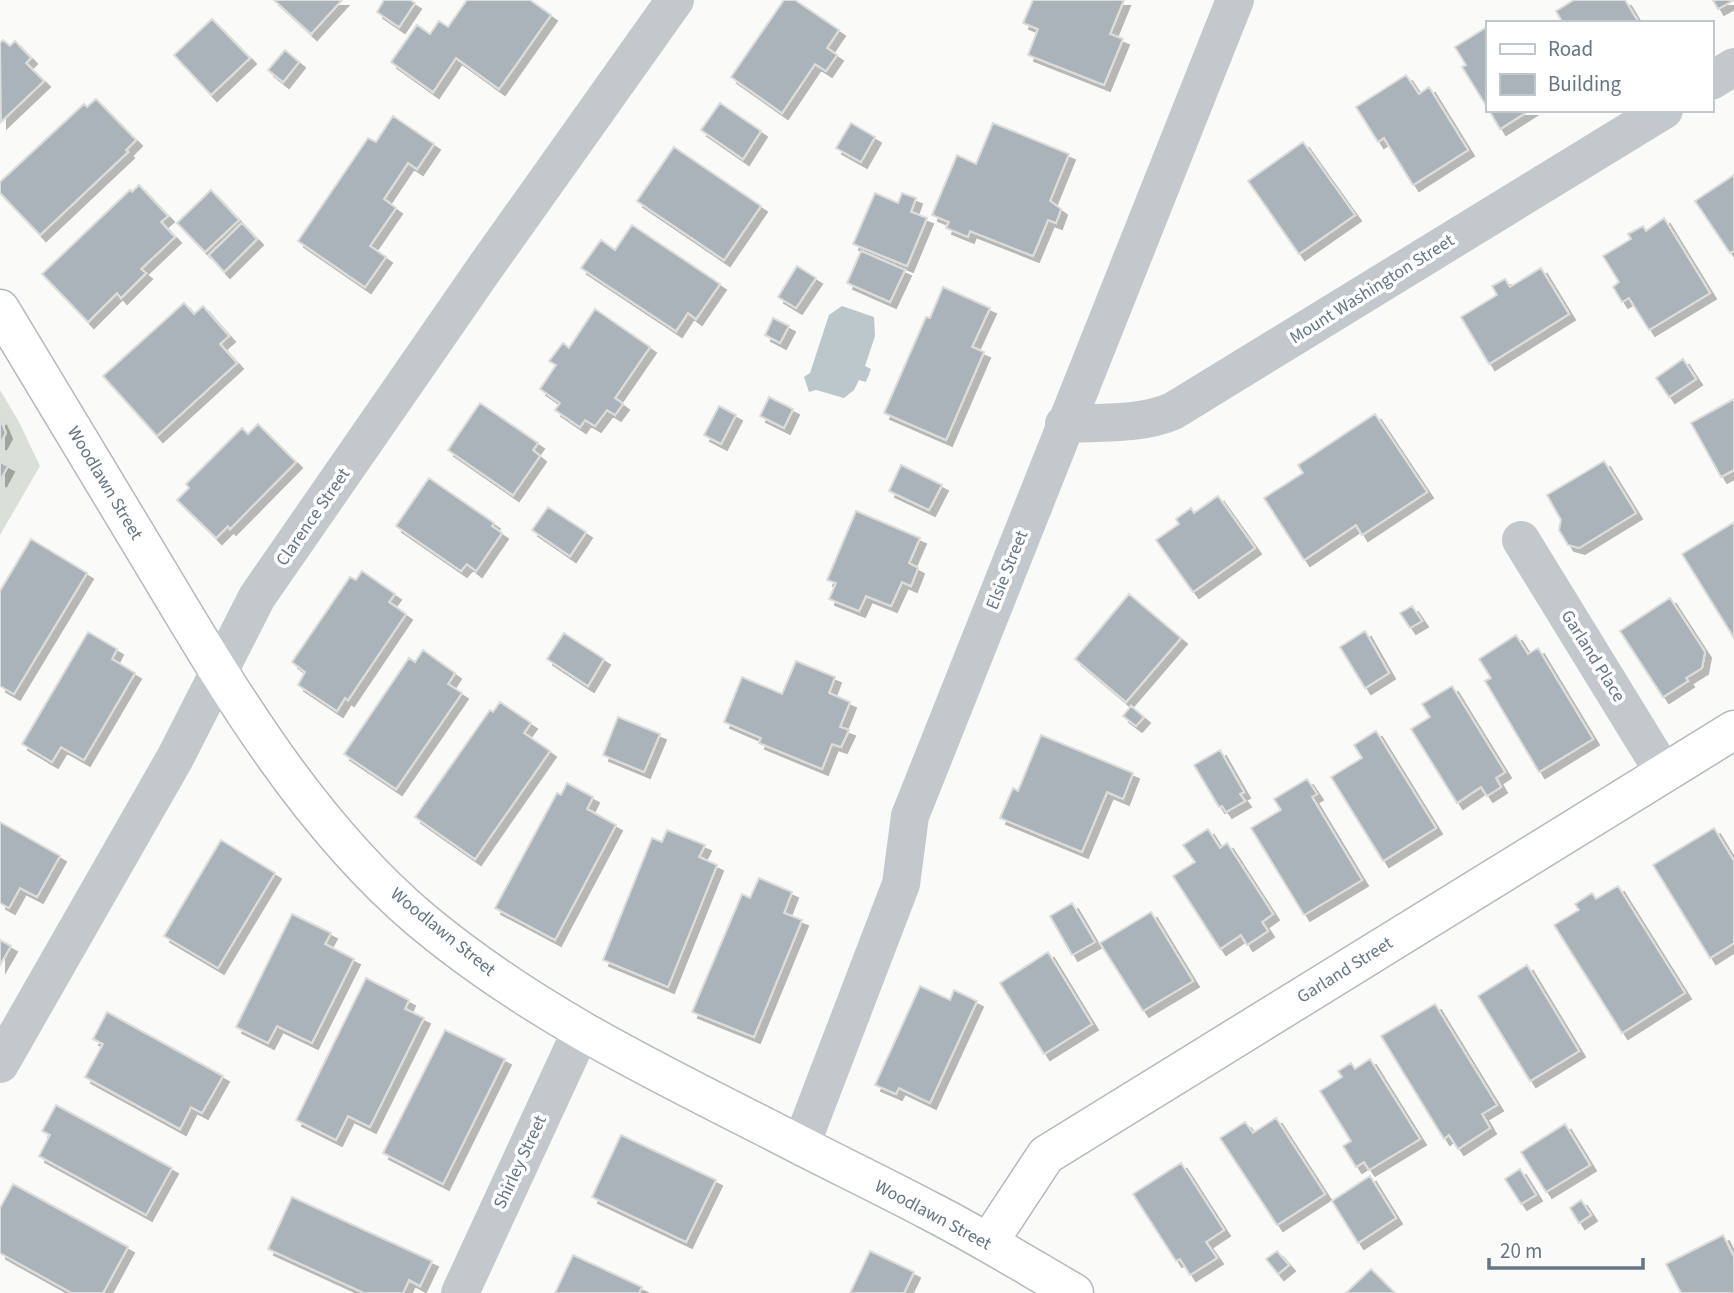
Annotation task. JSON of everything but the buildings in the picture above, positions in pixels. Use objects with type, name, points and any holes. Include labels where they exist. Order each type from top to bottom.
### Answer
[{"type":"street","name":"Clarence Street","points":[[0,1064],[174,758],[257,597],[484,269],[675,0]]},
{"type":"street","name":"Elsie Street","points":[[801,1146],[901,884],[910,816],[1235,0]]},
{"type":"street","points":[[1713,80],[1734,67]]},
{"type":"street","name":"Mount Washington Street","points":[[1064,424],[1157,417],[1173,411],[1661,112]]},
{"type":"street","name":"Woodlawn Street","points":[[0,309],[219,674],[298,786],[362,863],[421,919],[464,953],[581,1031],[932,1212],[1074,1293]]},
{"type":"street","name":"Garland Place","points":[[1521,540],[1664,773]]},
{"type":"street","name":"Garland Street","points":[[988,1243],[1046,1155],[1734,730]]},
{"type":"street","name":"Shirley Street","points":[[460,1293],[581,1031]]},
{"type":"shaded area","points":[[842,306],[874,317],[875,336],[865,366],[871,369],[866,382],[859,380],[854,390],[844,398],[816,390],[809,392],[804,377],[810,373],[829,315]]},
{"type":"shaded area","points":[[0,390],[40,466],[0,535]]}]
